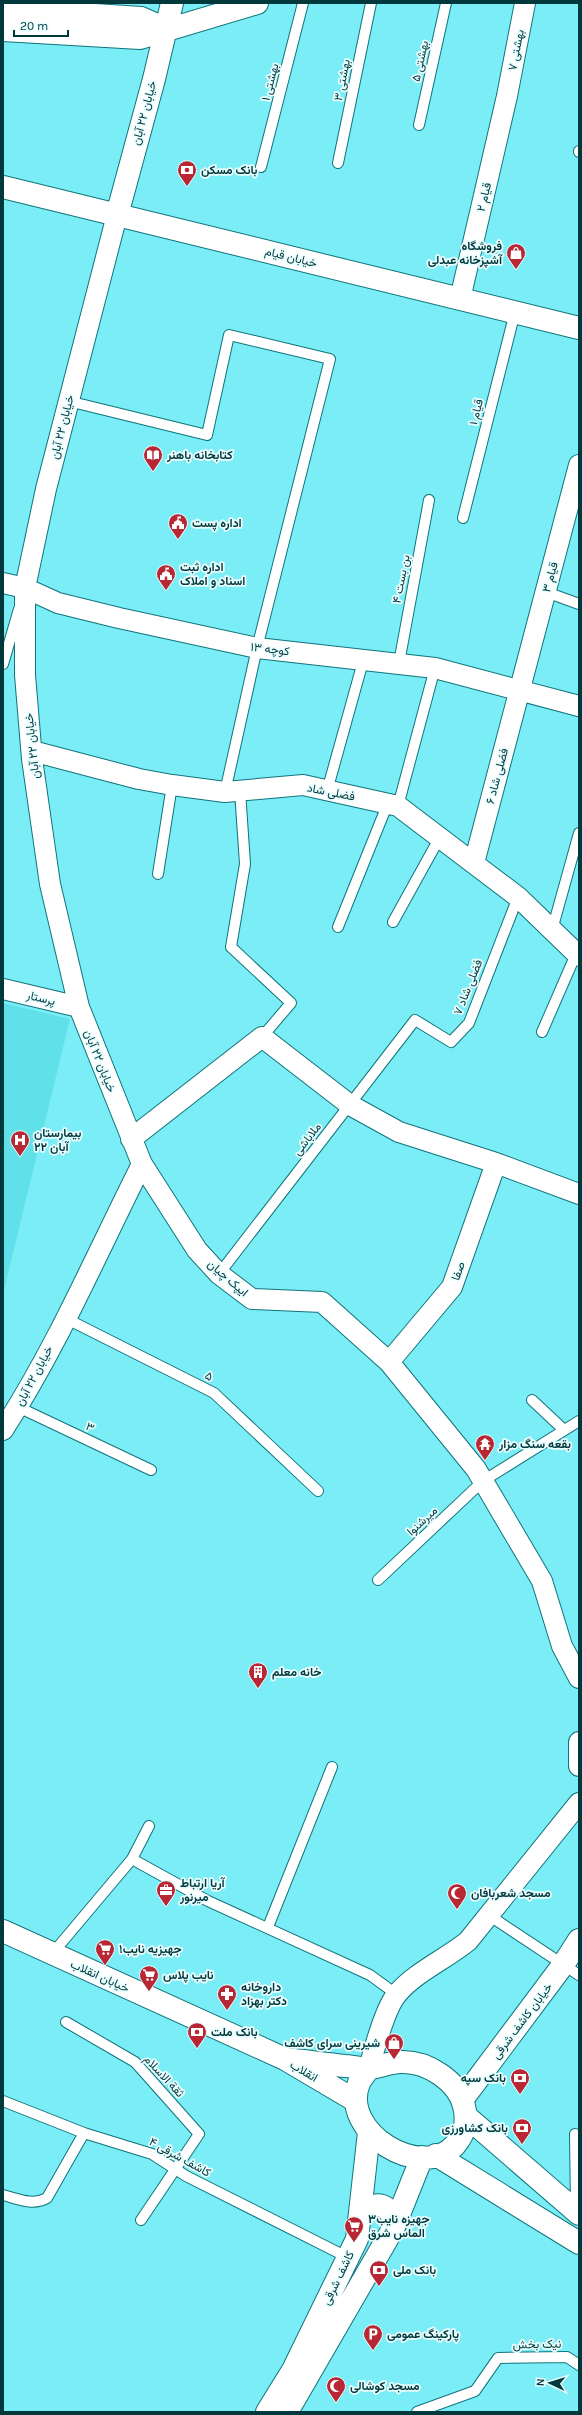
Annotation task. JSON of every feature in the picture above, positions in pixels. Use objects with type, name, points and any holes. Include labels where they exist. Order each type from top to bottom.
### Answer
[{"type":"main road","name":"خیابان ۲۲ آبان","points":[[117,214],[172,3]]},
{"type":"main road","points":[[3,30],[140,38],[257,3]]},
{"type":"main road","points":[[3,9],[140,18],[166,29]]},
{"type":"main road","name":"خیابان قیام","points":[[3,187],[579,328]]},
{"type":"main road","name":"خیابان انقلاب","points":[[3,1931],[285,2059]]},
{"type":"main road","name":"خیابان کاشف شرقی","points":[[464,2108],[571,1970],[579,1940]]},
{"type":"main road","name":"انقلاب","points":[[285,2059],[369,2068]]},
{"type":"main road","name":"انقلاب","points":[[285,2059],[356,2101]]},
{"type":"main road","points":[[578,2213],[464,2108],[454,2087],[431,2068],[403,2062],[369,2068],[359,2084],[356,2101],[360,2118],[369,2132],[392,2150],[429,2156],[579,2243]]},
{"type":"main road","points":[[429,2156],[452,2148],[464,2135],[464,2108]]},
{"type":"main road","name":"کاشف شرقی","points":[[267,2412],[293,2370],[357,2239],[369,2132]]},
{"type":"main road","name":"کاشف شرقی","points":[[287,2412],[394,2227],[429,2156]]},
{"type":"main road","points":[[360,2215],[367,2207],[377,2204],[387,2208],[394,2216],[394,2227]]},
{"type":"street","name":"بهشتی ۷","points":[[507,96],[525,3]]},
{"type":"street","name":"قیام ۲","points":[[460,299],[507,96]]},
{"type":"street","name":"خیابان ۲۲ آبان","points":[[3,1430],[18,1407],[65,1318],[142,1164],[78,1007],[50,884],[32,751],[26,675],[25,588],[68,402],[117,214]]},
{"type":"street","name":"قیام ۳","points":[[520,689],[579,465]]},
{"type":"street","name":"کوچه ۱۳","points":[[3,583],[25,588],[66,605],[257,648],[364,658],[435,668],[520,689],[579,706]]},
{"type":"street","name":"فضلی شاد ۶","points":[[474,863],[520,689]]},
{"type":"street","name":"فضلی شاد","points":[[32,751],[139,779],[172,785],[233,791],[303,785],[393,805],[440,837],[518,897],[577,955]]},
{"type":"street","name":"پرستار","points":[[3,989],[78,1007]]},
{"type":"street","points":[[131,1139],[262,1037],[350,1105],[399,1132],[496,1162],[579,1194]]},
{"type":"street","name":"صفا","points":[[389,1362],[452,1287],[496,1162]]},
{"type":"street","name":"ایپک چیان","points":[[142,1164],[197,1250],[219,1274],[252,1299],[322,1302],[389,1362],[476,1469],[542,1581],[562,1646],[579,1678]]},
{"type":"street","points":[[579,1742],[579,1766]]},
{"type":"street","points":[[369,2068],[377,2039],[396,1994],[427,1969],[449,1957],[468,1942],[579,1802]]},
{"type":"lane","name":"بهشتی ۱","points":[[261,167],[303,3]]},
{"type":"lane","name":"بهشتی ۳","points":[[338,163],[371,3]]},
{"type":"lane","name":"بهشتی ۵","points":[[419,125],[446,3]]},
{"type":"lane","name":"قیام ۱","points":[[463,518],[515,312]]},
{"type":"lane","points":[[68,402],[207,435],[229,335],[330,359],[257,648],[233,791],[245,864],[231,947],[291,1003],[262,1037]]},
{"type":"lane","name":"بن بست ۴","points":[[399,663],[430,500]]},
{"type":"lane","points":[[3,664],[25,588]]},
{"type":"lane","points":[[546,592],[579,604]]},
{"type":"lane","points":[[328,791],[364,658]]},
{"type":"lane","points":[[338,926],[393,805],[435,668]]},
{"type":"lane","points":[[158,874],[172,785]]},
{"type":"lane","points":[[552,930],[579,833]]},
{"type":"lane","points":[[393,922],[440,837]]},
{"type":"lane","name":"فضلی شاد ۷","points":[[415,1020],[451,1042],[469,1023],[518,897]]},
{"type":"lane","points":[[542,1032],[577,955]]},
{"type":"lane","name":"ملاباشی","points":[[219,1274],[415,1020]]},
{"type":"lane","name":"۵","points":[[65,1318],[214,1392],[318,1491]]},
{"type":"lane","points":[[532,1400],[564,1430]]},
{"type":"lane","name":"۳","points":[[18,1407],[151,1470]]},
{"type":"lane","name":"میرشنوا","points":[[378,1580],[483,1481],[579,1421]]},
{"type":"lane","points":[[268,1927],[332,1767]]},
{"type":"lane","points":[[52,1954],[132,1859],[149,1826]]},
{"type":"lane","points":[[132,1859],[208,1901],[268,1927],[370,1975],[396,1994]]},
{"type":"lane","points":[[490,1916],[571,1970]]},
{"type":"lane","name":"ثقة‌ الاسلام","points":[[66,2022],[135,2062],[199,2134],[176,2170]]},
{"type":"lane","name":"کاشف شرقی ۴","points":[[3,2101],[84,2133],[152,2154],[176,2170],[347,2257]]},
{"type":"lane","points":[[3,2195],[32,2202],[40,2202],[47,2198],[84,2133]]},
{"type":"lane","points":[[575,2134],[578,2213]]},
{"type":"lane","points":[[141,2220],[176,2170]]},
{"type":"lane","name":"نیک بخش","points":[[417,2412],[434,2409],[475,2391],[498,2358],[566,2357],[579,2365]]},
{"type":"shaded area","name":"بیمارستان ۲۲ آبان","points":[[3,1003],[70,1019],[3,1294]]},
{"type":"place","name":"بانک مسکن","points":[[187,187]]},
{"type":"place","name":"فروشگاه آشپزخانه عبدلی","points":[[516,270]]},
{"type":"place","name":"کتابخانه باهنر","points":[[153,472]]},
{"type":"place","name":"اداره پست","points":[[178,540]]},
{"type":"place","name":"اداره ثبت اسناد و املاک","points":[[166,591]]},
{"type":"place","name":"بیمارستان ۲۲ آبان","points":[[20,1157]]},
{"type":"place","name":"بقعه سنگ مزار","points":[[485,1461]]},
{"type":"place","name":"خانه معلم","points":[[258,1689]]},
{"type":"place","name":"آریا ارتباط میرنور","points":[[166,1907]]},
{"type":"place","name":"مسجد شعربافان","points":[[457,1910]]},
{"type":"place","name":"جهیزیه نایب۱","points":[[105,1966]]},
{"type":"place","name":"نایب پلاس","points":[[149,1992]]},
{"type":"place","name":"داروخانه دکتر بهزاد","points":[[227,2011]]},
{"type":"place","name":"بانک ملت","points":[[197,2049]]},
{"type":"place","name":"شیرینی سرای کاشف","points":[[394,2060]]},
{"type":"place","name":"بانک سپه","points":[[520,2095]]},
{"type":"place","name":"بانک کشاورزی","points":[[522,2145]]},
{"type":"place","name":"جهیزه نایب۳ الماس شرق","points":[[354,2243]]},
{"type":"place","name":"بانک ملی","points":[[379,2287]]},
{"type":"place","name":"پارکینگ عمومی","points":[[373,2351]]},
{"type":"place","name":"مسجد کوشالی","points":[[336,2403]]}]
